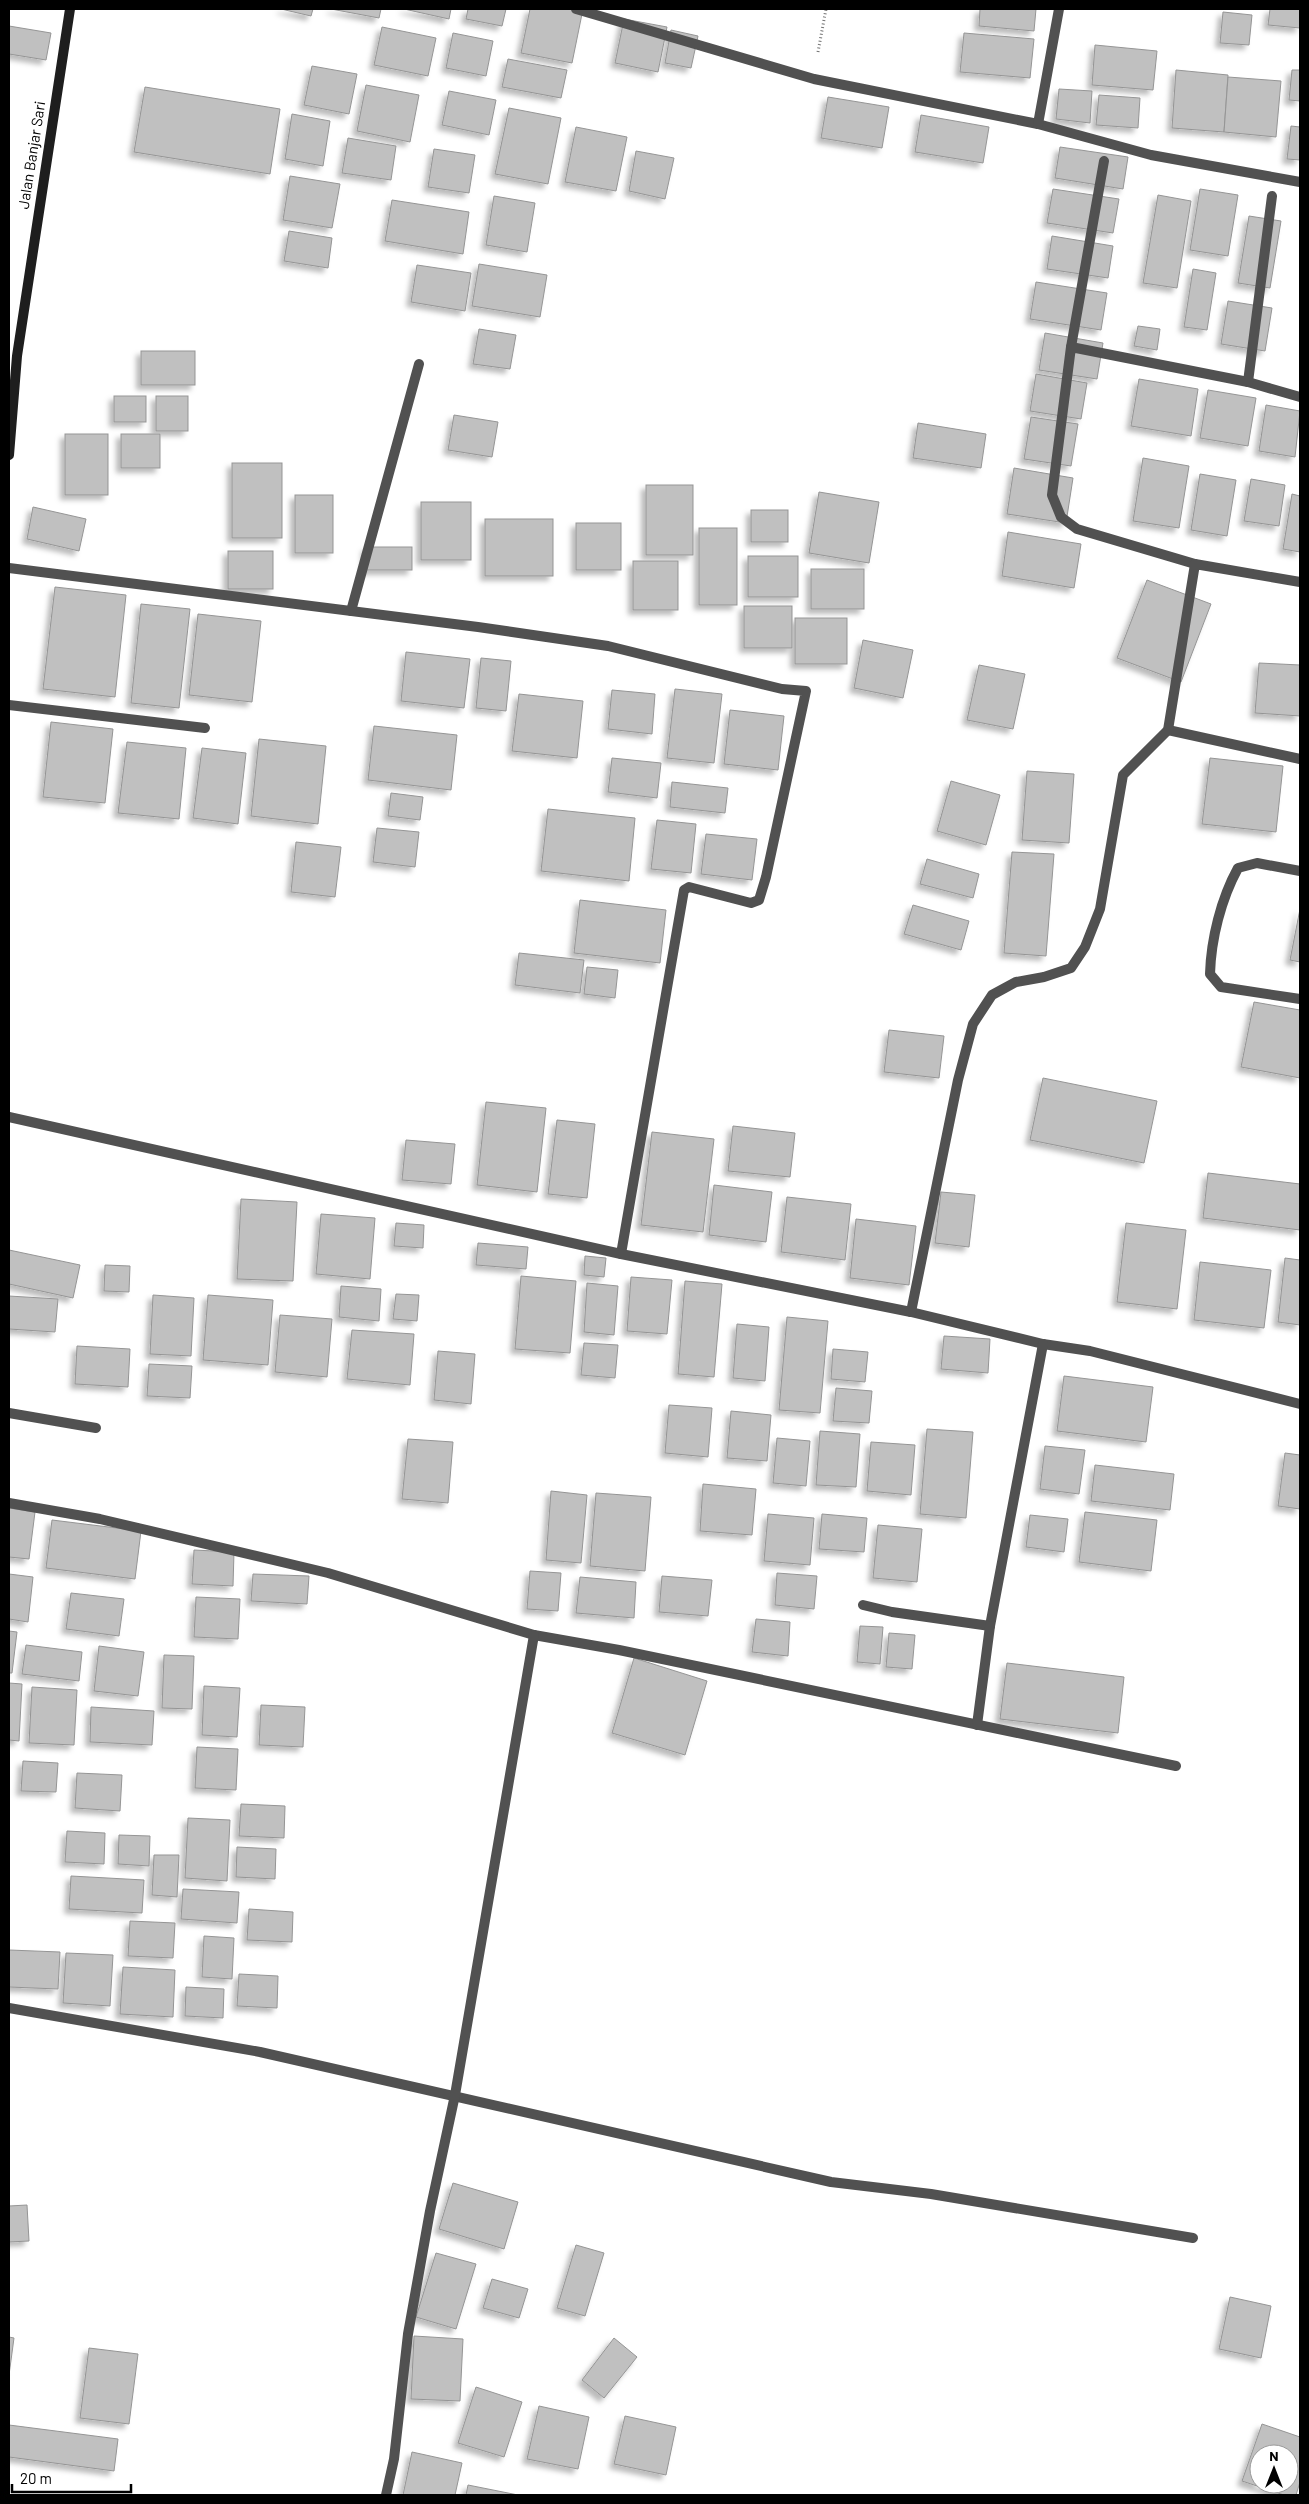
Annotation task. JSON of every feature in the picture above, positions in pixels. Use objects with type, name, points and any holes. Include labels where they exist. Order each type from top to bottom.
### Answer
[{"type":"street","name":"Jalan Banjar Sari","points":[[9,455],[13,355],[70,9]]},
{"type":"street","points":[[576,9],[814,80],[1038,124],[1151,155],[1300,182]]},
{"type":"street","points":[[1038,124],[1059,9]]},
{"type":"street","points":[[1104,161],[1072,347],[1052,495],[1061,517],[1077,529],[1195,564],[1300,582]]},
{"type":"street","points":[[1248,382],[1272,196]]},
{"type":"street","points":[[1072,347],[1248,382],[1300,397]]},
{"type":"street","points":[[351,611],[419,364]]},
{"type":"street","points":[[911,1312],[958,1080],[973,1024],[992,994],[1016,982],[1044,977],[1071,968],[1085,947],[1100,909],[1123,775],[1168,730],[1195,564]]},
{"type":"street","points":[[9,568],[478,627],[608,646],[782,689],[807,693],[790,759],[766,877],[759,900],[751,903],[689,887],[684,890],[622,1254]]},
{"type":"street","points":[[9,704],[205,728]]},
{"type":"street","points":[[1168,730],[1300,759]]},
{"type":"street","points":[[1300,872],[1257,863],[1238,868],[1226,890],[1210,957],[1210,974],[1221,987],[1300,999]]},
{"type":"street","points":[[9,1117],[622,1254],[911,1312],[1043,1344],[1090,1351],[1300,1404]]},
{"type":"street","points":[[977,1725],[990,1626],[1043,1344]]},
{"type":"street","points":[[9,1413],[96,1428]]},
{"type":"street","points":[[9,1503],[100,1520],[328,1572],[534,1635],[620,1650],[1176,1766]]},
{"type":"street","points":[[864,1605],[892,1612],[990,1626]]},
{"type":"street","points":[[386,2495],[394,2460],[412,2316],[430,2211],[455,2095],[534,1635]]},
{"type":"street","points":[[9,2008],[260,2052],[831,2182],[931,2194],[1193,2238]]},
{"type":"path","points":[[814,80],[826,9]]},
{"type":"building","points":[[281,9],[313,9],[311,16]]},
{"type":"building","points":[[331,9],[381,9],[379,18]]},
{"type":"building","points":[[404,9],[451,9],[449,19]]},
{"type":"building","points":[[468,9],[506,9],[502,26],[466,19]]},
{"type":"building","points":[[530,9],[583,9],[572,63],[521,53]]},
{"type":"building","points":[[980,9],[1036,9],[1034,31],[979,26]]},
{"type":"building","points":[[1270,9],[1300,9],[1300,28],[1268,25]]},
{"type":"building","points":[[1223,12],[1252,15],[1249,45],[1220,43]]},
{"type":"building","points":[[624,19],[667,27],[658,72],[615,63]]},
{"type":"building","points":[[9,26],[51,33],[46,60],[9,54]]},
{"type":"building","points":[[382,27],[436,38],[428,76],[374,65]]},
{"type":"building","points":[[671,30],[698,36],[691,68],[665,63]]},
{"type":"building","points":[[453,33],[493,41],[486,76],[446,68]]},
{"type":"building","points":[[964,33],[1034,39],[1030,78],[960,72]]},
{"type":"building","points":[[1095,45],[1157,51],[1153,90],[1092,85]]},
{"type":"building","points":[[508,59],[567,70],[561,98],[502,87]]},
{"type":"building","points":[[312,66],[357,74],[349,114],[304,105]]},
{"type":"building","points":[[1176,70],[1228,75],[1224,132],[1172,128]]},
{"type":"building","points":[[1292,70],[1300,70],[1300,101],[1289,100]]},
{"type":"building","points":[[1228,77],[1281,81],[1276,137],[1224,132]]},
{"type":"building","points":[[366,85],[419,95],[410,142],[357,131]]},
{"type":"building","points":[[145,87],[280,109],[270,174],[134,152]]},
{"type":"building","points":[[1059,89],[1092,91],[1090,123],[1056,119]]},
{"type":"building","points":[[449,91],[496,100],[489,135],[442,125]]},
{"type":"building","points":[[1099,95],[1140,98],[1138,128],[1096,125]]},
{"type":"building","points":[[828,97],[889,107],[882,148],[821,138]]},
{"type":"building","points":[[509,108],[561,118],[548,184],[495,174]]},
{"type":"building","points":[[292,114],[330,121],[323,166],[285,159]]},
{"type":"building","points":[[921,115],[989,127],[983,163],[915,152]]},
{"type":"building","points":[[1291,126],[1300,127],[1300,160],[1287,159]]},
{"type":"building","points":[[576,127],[627,137],[616,191],[565,182]]},
{"type":"building","points":[[348,138],[396,146],[391,180],[342,173]]},
{"type":"building","points":[[1060,147],[1128,157],[1123,189],[1055,178]]},
{"type":"building","points":[[434,149],[475,155],[469,193],[428,187]]},
{"type":"building","points":[[636,151],[674,158],[665,199],[629,191]]},
{"type":"building","points":[[290,176],[340,184],[332,228],[283,220]]},
{"type":"building","points":[[1053,189],[1119,199],[1113,233],[1047,223]]},
{"type":"building","points":[[1200,189],[1238,195],[1228,256],[1190,250]]},
{"type":"building","points":[[1158,195],[1191,201],[1177,288],[1143,283]]},
{"type":"building","points":[[494,196],[535,203],[527,252],[486,245]]},
{"type":"building","points":[[392,200],[469,212],[463,254],[385,241]]},
{"type":"building","points":[[1249,216],[1281,221],[1270,288],[1238,283]]},
{"type":"building","points":[[289,231],[332,238],[328,268],[284,261]]},
{"type":"building","points":[[1052,236],[1113,246],[1108,278],[1047,269]]},
{"type":"building","points":[[479,264],[547,275],[540,317],[472,306]]},
{"type":"building","points":[[417,265],[471,273],[465,311],[411,302]]},
{"type":"building","points":[[1193,269],[1216,273],[1207,330],[1184,327]]},
{"type":"building","points":[[1036,282],[1107,293],[1101,330],[1030,319]]},
{"type":"building","points":[[1228,301],[1272,308],[1265,351],[1221,344]]},
{"type":"building","points":[[1138,326],[1160,329],[1157,350],[1134,346]]},
{"type":"building","points":[[479,329],[516,335],[510,369],[473,364]]},
{"type":"building","points":[[1045,333],[1103,343],[1097,379],[1039,370]]},
{"type":"building","points":[[141,351],[195,351],[195,385],[141,385]]},
{"type":"building","points":[[1036,374],[1087,383],[1081,419],[1030,411]]},
{"type":"building","points":[[1139,379],[1198,389],[1191,436],[1131,426]]},
{"type":"building","points":[[1208,390],[1256,398],[1248,446],[1200,438]]},
{"type":"building","points":[[114,396],[146,396],[146,422],[114,422]]},
{"type":"building","points":[[156,396],[188,396],[188,431],[156,431]]},
{"type":"building","points":[[1266,405],[1300,411],[1295,457],[1259,451]]},
{"type":"building","points":[[454,415],[498,422],[492,457],[448,450]]},
{"type":"building","points":[[1031,417],[1078,424],[1071,466],[1024,459]]},
{"type":"building","points":[[918,423],[986,434],[981,468],[913,458]]},
{"type":"building","points":[[65,434],[108,434],[108,495],[65,495]]},
{"type":"building","points":[[121,434],[160,434],[160,468],[121,468]]},
{"type":"building","points":[[1143,458],[1189,466],[1179,528],[1133,521]]},
{"type":"building","points":[[232,463],[282,463],[282,538],[232,538]]},
{"type":"building","points":[[1014,468],[1073,478],[1066,523],[1007,514]]},
{"type":"building","points":[[1200,474],[1236,480],[1227,536],[1191,530]]},
{"type":"building","points":[[1251,479],[1285,485],[1279,526],[1244,521]]},
{"type":"building","points":[[646,485],[693,485],[693,555],[646,555]]},
{"type":"building","points":[[819,492],[879,502],[869,563],[809,553]]},
{"type":"building","points":[[1292,494],[1300,496],[1300,552],[1283,549]]},
{"type":"building","points":[[295,495],[333,495],[333,553],[295,553]]},
{"type":"building","points":[[421,502],[471,502],[471,560],[421,560]]},
{"type":"building","points":[[33,507],[86,519],[79,551],[27,539]]},
{"type":"building","points":[[751,510],[788,510],[788,542],[751,542]]},
{"type":"building","points":[[485,519],[553,519],[553,576],[485,576]]},
{"type":"building","points":[[576,523],[621,523],[621,570],[576,570]]},
{"type":"building","points":[[699,528],[737,528],[737,605],[699,605]]},
{"type":"building","points":[[1008,532],[1081,544],[1074,588],[1002,576]]},
{"type":"building","points":[[366,547],[412,547],[412,570],[366,570]]},
{"type":"building","points":[[228,551],[273,551],[273,589],[228,589]]},
{"type":"building","points":[[748,556],[798,556],[798,597],[748,597]]},
{"type":"building","points":[[633,561],[678,561],[678,610],[633,610]]},
{"type":"building","points":[[811,569],[864,569],[864,609],[811,609]]},
{"type":"building","points":[[1147,580],[1211,604],[1181,682],[1117,658]]},
{"type":"building","points":[[55,587],[126,595],[115,697],[43,689]]},
{"type":"building","points":[[141,604],[190,609],[179,708],[131,703]]},
{"type":"building","points":[[744,606],[792,606],[792,648],[744,648]]},
{"type":"building","points":[[198,614],[261,621],[252,702],[189,695]]},
{"type":"building","points":[[795,618],[847,618],[847,664],[795,664]]},
{"type":"building","points":[[863,640],[913,650],[903,698],[854,688]]},
{"type":"building","points":[[406,652],[470,659],[464,708],[401,701]]},
{"type":"building","points":[[481,658],[511,661],[506,711],[476,708]]},
{"type":"building","points":[[1259,663],[1300,665],[1300,716],[1255,713]]},
{"type":"building","points":[[979,665],[1025,674],[1013,729],[967,720]]},
{"type":"building","points":[[675,689],[722,694],[714,763],[667,758]]},
{"type":"building","points":[[612,690],[655,694],[652,734],[608,729]]},
{"type":"building","points":[[519,694],[583,701],[577,758],[512,751]]},
{"type":"building","points":[[730,710],[784,716],[778,770],[724,764]]},
{"type":"building","points":[[51,722],[113,729],[105,803],[43,797]]},
{"type":"building","points":[[374,726],[457,735],[451,790],[368,780]]},
{"type":"building","points":[[259,739],[326,746],[318,824],[251,816]]},
{"type":"building","points":[[127,742],[186,748],[179,819],[118,813]]},
{"type":"building","points":[[202,748],[246,753],[238,824],[193,818]]},
{"type":"building","points":[[612,758],[661,763],[657,798],[608,792]]},
{"type":"building","points":[[1210,758],[1283,766],[1276,832],[1202,824]]},
{"type":"building","points":[[1027,771],[1074,774],[1069,843],[1022,840]]},
{"type":"building","points":[[951,781],[1000,795],[986,845],[937,831]]},
{"type":"building","points":[[672,782],[728,788],[725,813],[670,807]]},
{"type":"building","points":[[391,793],[423,797],[420,820],[388,816]]},
{"type":"building","points":[[548,809],[635,818],[629,881],[541,871]]},
{"type":"building","points":[[657,820],[696,824],[691,873],[651,869]]},
{"type":"building","points":[[377,828],[419,832],[415,867],[373,862]]},
{"type":"building","points":[[706,834],[757,839],[752,880],[701,874]]},
{"type":"building","points":[[296,842],[341,847],[335,897],[291,892]]},
{"type":"building","points":[[1012,852],[1054,854],[1046,956],[1004,953]]},
{"type":"building","points":[[927,859],[979,874],[973,898],[920,884]]},
{"type":"building","points":[[580,900],[666,910],[660,963],[574,953]]},
{"type":"building","points":[[913,905],[969,921],[961,950],[904,934]]},
{"type":"building","points":[[1300,909],[1300,962],[1290,960]]},
{"type":"building","points":[[519,953],[584,960],[580,993],[515,985]]},
{"type":"building","points":[[587,967],[618,970],[615,998],[584,994]]},
{"type":"building","points":[[1254,1002],[1300,1010],[1300,1078],[1241,1067]]},
{"type":"building","points":[[889,1030],[944,1036],[939,1078],[884,1072]]},
{"type":"building","points":[[1043,1078],[1157,1101],[1144,1163],[1030,1140]]},
{"type":"building","points":[[486,1102],[546,1108],[537,1192],[477,1185]]},
{"type":"building","points":[[557,1120],[595,1124],[587,1198],[548,1194]]},
{"type":"building","points":[[733,1126],[795,1133],[790,1177],[728,1171]]},
{"type":"building","points":[[652,1132],[714,1139],[703,1232],[641,1225]]},
{"type":"building","points":[[406,1140],[455,1144],[451,1184],[402,1180]]},
{"type":"building","points":[[1208,1173],[1300,1184],[1300,1230],[1203,1218]]},
{"type":"building","points":[[714,1185],[772,1192],[766,1242],[709,1235]]},
{"type":"building","points":[[941,1192],[975,1195],[969,1247],[935,1243]]},
{"type":"building","points":[[787,1197],[851,1204],[845,1260],[781,1252]]},
{"type":"building","points":[[241,1199],[297,1202],[293,1281],[237,1279]]},
{"type":"building","points":[[321,1214],[375,1218],[370,1279],[316,1274]]},
{"type":"building","points":[[856,1219],[916,1226],[909,1285],[850,1278]]},
{"type":"building","points":[[396,1223],[424,1225],[423,1248],[394,1246]]},
{"type":"building","points":[[1126,1223],[1186,1230],[1177,1309],[1117,1302]]},
{"type":"building","points":[[478,1243],[528,1247],[526,1269],[476,1265]]},
{"type":"building","points":[[9,1250],[80,1265],[73,1298],[9,1284]]},
{"type":"building","points":[[585,1256],[606,1258],[604,1277],[584,1275]]},
{"type":"building","points":[[1285,1258],[1300,1260],[1300,1325],[1278,1322]]},
{"type":"building","points":[[1200,1262],[1271,1270],[1264,1328],[1194,1320]]},
{"type":"building","points":[[105,1265],[130,1266],[129,1292],[104,1291]]},
{"type":"building","points":[[521,1276],[576,1281],[570,1353],[515,1349]]},
{"type":"building","points":[[631,1277],[672,1280],[667,1334],[627,1331]]},
{"type":"building","points":[[685,1281],[722,1284],[714,1377],[678,1374]]},
{"type":"building","points":[[587,1283],[618,1286],[614,1335],[584,1332]]},
{"type":"building","points":[[341,1286],[381,1289],[379,1321],[339,1317]]},
{"type":"building","points":[[396,1294],[419,1295],[417,1321],[393,1319]]},
{"type":"building","points":[[153,1295],[194,1298],[191,1356],[150,1354]]},
{"type":"building","points":[[208,1295],[273,1300],[268,1365],[203,1360]]},
{"type":"building","points":[[9,1296],[58,1299],[55,1332],[9,1329]]},
{"type":"building","points":[[280,1315],[332,1319],[327,1377],[275,1372]]},
{"type":"building","points":[[787,1317],[828,1321],[820,1413],[779,1410]]},
{"type":"building","points":[[737,1324],[769,1327],[765,1381],[733,1378]]},
{"type":"building","points":[[352,1330],[414,1334],[410,1385],[347,1379]]},
{"type":"building","points":[[944,1336],[990,1339],[988,1373],[941,1369]]},
{"type":"building","points":[[584,1343],[618,1345],[615,1378],[581,1375]]},
{"type":"building","points":[[77,1346],[130,1349],[128,1387],[75,1384]]},
{"type":"building","points":[[833,1349],[868,1352],[865,1382],[831,1379]]},
{"type":"building","points":[[438,1351],[475,1354],[471,1404],[434,1400]]},
{"type":"building","points":[[149,1364],[192,1366],[190,1398],[147,1396]]},
{"type":"building","points":[[1064,1376],[1153,1387],[1146,1442],[1057,1431]]},
{"type":"building","points":[[836,1388],[872,1391],[869,1423],[833,1421]]},
{"type":"building","points":[[669,1405],[712,1408],[708,1457],[665,1453]]},
{"type":"building","points":[[731,1411],[771,1415],[767,1461],[727,1458]]},
{"type":"building","points":[[927,1429],[973,1432],[966,1518],[920,1514]]},
{"type":"building","points":[[820,1431],[860,1434],[856,1487],[816,1485]]},
{"type":"building","points":[[777,1438],[810,1441],[806,1486],[773,1483]]},
{"type":"building","points":[[408,1439],[453,1442],[448,1503],[402,1499]]},
{"type":"building","points":[[871,1442],[915,1445],[911,1495],[867,1491]]},
{"type":"building","points":[[1045,1446],[1085,1450],[1079,1494],[1040,1489]]},
{"type":"building","points":[[1285,1453],[1300,1455],[1300,1509],[1278,1506]]},
{"type":"building","points":[[1095,1465],[1174,1474],[1170,1510],[1091,1501]]},
{"type":"building","points":[[703,1484],[756,1489],[752,1535],[700,1531]]},
{"type":"building","points":[[551,1491],[587,1495],[581,1563],[546,1560]]},
{"type":"building","points":[[596,1493],[651,1497],[645,1571],[590,1566]]},
{"type":"building","points":[[9,1508],[35,1512],[29,1559],[9,1557]]},
{"type":"building","points":[[1085,1512],[1157,1520],[1151,1571],[1079,1562]]},
{"type":"building","points":[[768,1514],[814,1518],[810,1565],[764,1561]]},
{"type":"building","points":[[822,1514],[867,1518],[864,1552],[819,1549]]},
{"type":"building","points":[[1030,1515],[1068,1519],[1064,1552],[1026,1547]]},
{"type":"building","points":[[52,1520],[141,1531],[135,1579],[46,1568]]},
{"type":"building","points":[[878,1525],[922,1529],[917,1582],[873,1578]]},
{"type":"building","points":[[194,1550],[234,1552],[233,1586],[192,1584]]},
{"type":"building","points":[[530,1571],[561,1573],[558,1611],[527,1609]]},
{"type":"building","points":[[777,1573],[817,1576],[814,1609],[775,1605]]},
{"type":"building","points":[[9,1574],[33,1577],[28,1622],[9,1619]]},
{"type":"building","points":[[253,1574],[309,1576],[307,1604],[251,1601]]},
{"type":"building","points":[[662,1576],[712,1580],[708,1616],[659,1612]]},
{"type":"building","points":[[580,1577],[636,1582],[634,1618],[576,1613]]},
{"type":"building","points":[[71,1593],[124,1599],[119,1636],[66,1629]]},
{"type":"building","points":[[196,1597],[240,1599],[238,1639],[194,1637]]},
{"type":"building","points":[[756,1619],[790,1622],[788,1656],[752,1652]]},
{"type":"building","points":[[860,1626],[883,1627],[880,1664],[857,1662]]},
{"type":"building","points":[[9,1631],[17,1632],[12,1673],[9,1673]]},
{"type":"building","points":[[889,1633],[915,1635],[912,1669],[886,1667]]},
{"type":"building","points":[[26,1645],[82,1652],[79,1681],[22,1674]]},
{"type":"building","points":[[99,1646],[144,1652],[138,1696],[94,1691]]},
{"type":"building","points":[[164,1655],[194,1656],[192,1709],[162,1708]]},
{"type":"building","points":[[634,1658],[707,1681],[685,1755],[612,1733]]},
{"type":"building","points":[[1007,1663],[1124,1677],[1118,1733],[1000,1719]]},
{"type":"building","points":[[9,1683],[22,1684],[19,1741],[9,1740]]},
{"type":"building","points":[[204,1686],[240,1688],[237,1737],[202,1735]]},
{"type":"building","points":[[32,1687],[77,1690],[74,1745],[29,1743]]},
{"type":"building","points":[[261,1705],[305,1707],[303,1747],[259,1745]]},
{"type":"building","points":[[91,1707],[154,1711],[152,1745],[90,1742]]},
{"type":"building","points":[[197,1747],[238,1749],[236,1790],[195,1788]]},
{"type":"building","points":[[23,1761],[58,1763],[56,1792],[21,1791]]},
{"type":"building","points":[[77,1773],[122,1775],[120,1811],[75,1808]]},
{"type":"building","points":[[241,1804],[285,1806],[284,1838],[239,1836]]},
{"type":"building","points":[[188,1818],[230,1820],[227,1881],[185,1878]]},
{"type":"building","points":[[67,1831],[105,1833],[104,1864],[65,1862]]},
{"type":"building","points":[[119,1835],[150,1836],[149,1866],[118,1864]]},
{"type":"building","points":[[237,1847],[276,1849],[275,1879],[236,1877]]},
{"type":"building","points":[[154,1855],[179,1855],[177,1897],[152,1895]]},
{"type":"building","points":[[71,1876],[144,1880],[142,1913],[69,1909]]},
{"type":"building","points":[[183,1889],[239,1892],[237,1923],[181,1919]]},
{"type":"building","points":[[249,1909],[293,1912],[292,1942],[247,1940]]},
{"type":"building","points":[[130,1921],[175,1923],[173,1958],[128,1956]]},
{"type":"building","points":[[204,1936],[234,1938],[232,1979],[202,1977]]},
{"type":"building","points":[[9,1950],[60,1952],[58,1989],[9,1987]]},
{"type":"building","points":[[66,1953],[113,1955],[110,2006],[63,2003]]},
{"type":"building","points":[[123,1967],[175,1970],[173,2017],[120,2014]]},
{"type":"building","points":[[239,1974],[278,1976],[277,2008],[237,2006]]},
{"type":"building","points":[[186,1987],[224,1989],[223,2018],[185,2016]]},
{"type":"building","points":[[453,2183],[518,2202],[504,2249],[439,2229]]},
{"type":"building","points":[[27,2205],[29,2241],[9,2242],[9,2206]]},
{"type":"building","points":[[576,2245],[604,2253],[585,2316],[557,2308]]},
{"type":"building","points":[[436,2253],[476,2264],[456,2329],[416,2317]]},
{"type":"building","points":[[492,2279],[528,2289],[519,2318],[483,2308]]},
{"type":"building","points":[[1230,2297],[1271,2306],[1261,2358],[1219,2349]]},
{"type":"building","points":[[414,2336],[463,2339],[460,2401],[411,2399]]},
{"type":"building","points":[[9,2337],[14,2338],[9,2375]]},
{"type":"building","points":[[614,2338],[637,2357],[604,2398],[582,2380]]},
{"type":"building","points":[[89,2348],[138,2354],[129,2424],[80,2418]]},
{"type":"building","points":[[476,2387],[522,2402],[504,2457],[458,2443]]},
{"type":"building","points":[[539,2406],[589,2417],[578,2469],[527,2459]]},
{"type":"building","points":[[625,2416],[676,2427],[666,2475],[614,2464]]},
{"type":"building","points":[[1262,2424],[1300,2437],[1299,2485],[1299,2444],[1255,2444]]},
{"type":"building","points":[[9,2425],[118,2439],[114,2471],[9,2457]]},
{"type":"building","points":[[412,2452],[462,2463],[455,2495],[403,2495]]},
{"type":"building","points":[[1249,2461],[1249,2483],[1242,2481]]},
{"type":"building","points":[[468,2485],[518,2495],[466,2495]]}]
